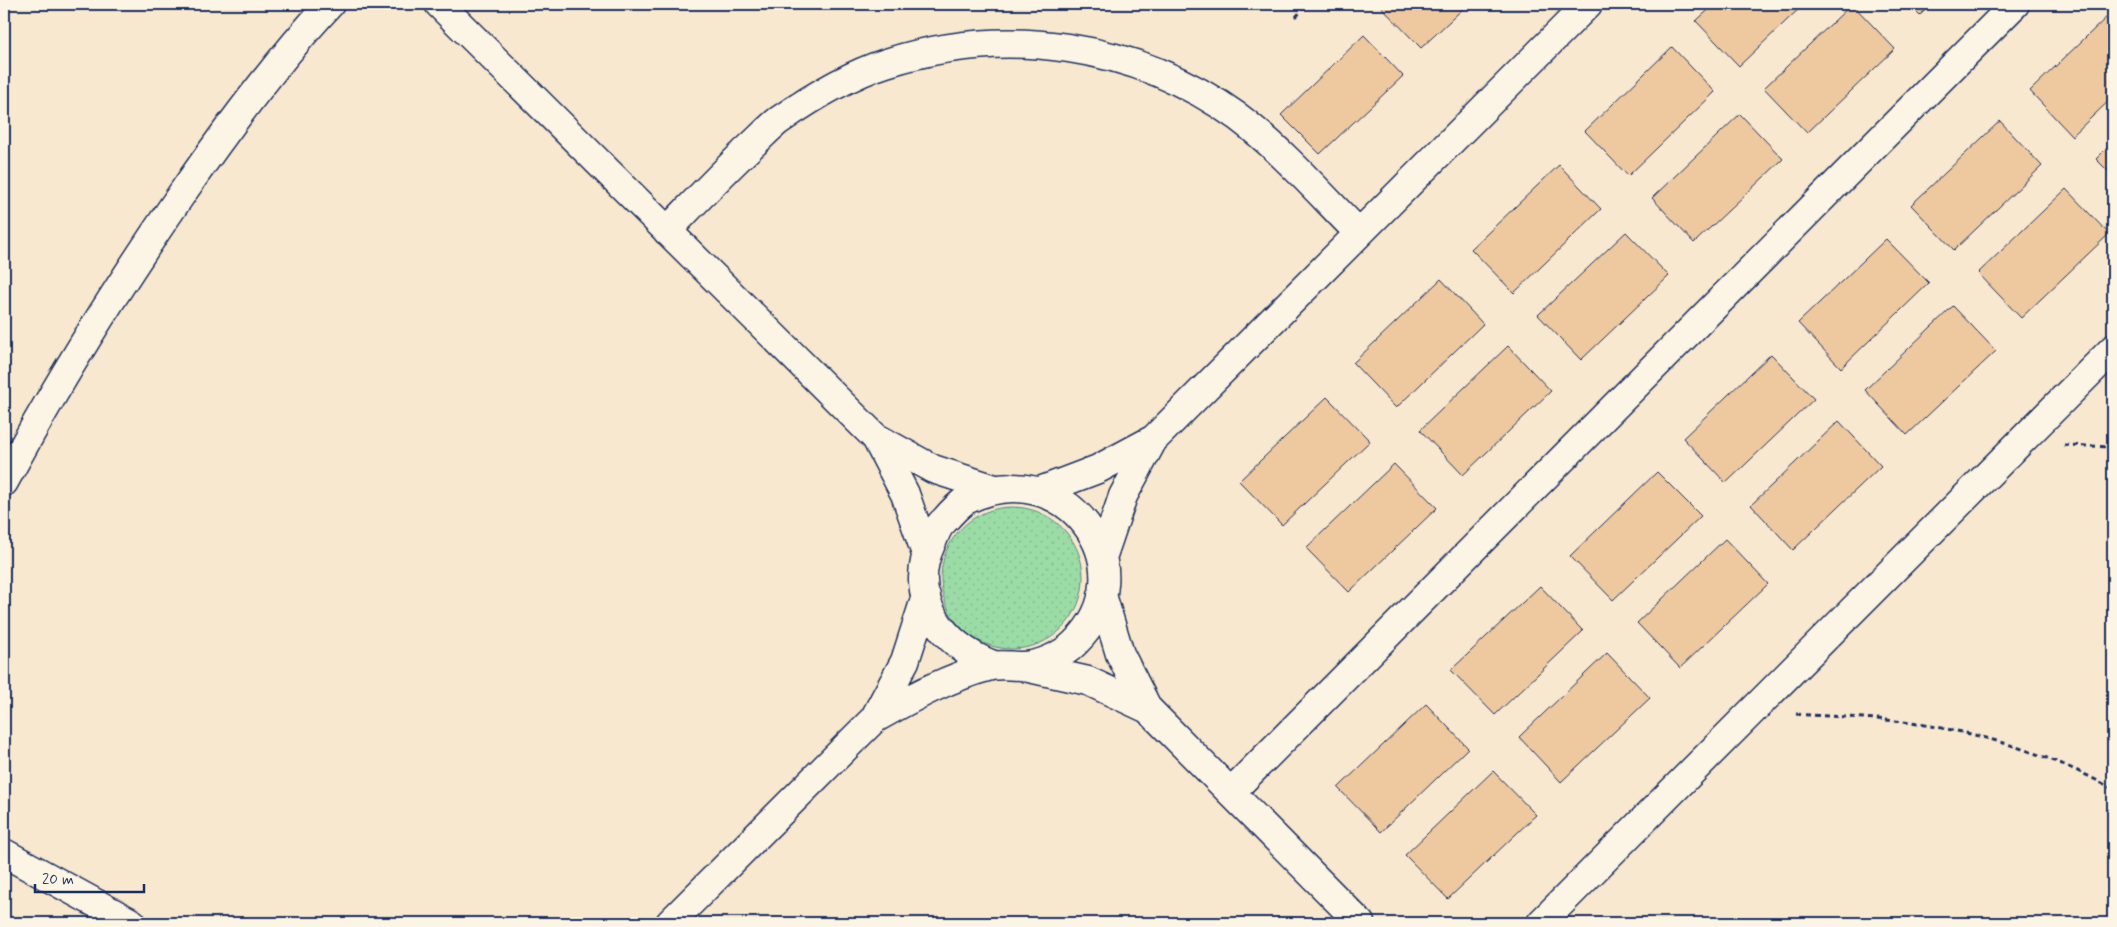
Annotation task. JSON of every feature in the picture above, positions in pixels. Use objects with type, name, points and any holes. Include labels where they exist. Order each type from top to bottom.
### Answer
[{"type":"street","points":[[4,482],[46,403],[122,279],[260,85],[330,4]]},
{"type":"street","points":[[440,4],[875,437],[933,469],[995,489]]},
{"type":"street","points":[[1102,558],[1123,496],[1154,440],[1588,4]]},
{"type":"street","points":[[1231,792],[2015,4]]},
{"type":"street","points":[[668,231],[731,164],[776,123],[828,89],[885,63],[944,48],[1006,42],[1068,47],[1128,61],[1185,85],[1238,117],[1285,158],[1359,234]]},
{"type":"street","points":[[1542,923],[2113,349]]},
{"type":"street","points":[[875,437],[905,494],[926,554]]},
{"type":"street","points":[[1040,491],[1098,469],[1154,440]]},
{"type":"street","points":[[1023,666],[1050,659],[1075,644],[1092,621],[1102,594],[1104,576],[1102,558],[1093,536],[1080,516],[1062,501],[1040,491],[1018,487],[995,489],[964,501],[940,524],[926,554],[924,568],[926,596],[935,621],[952,642],[974,658],[993,665],[1023,666],[1088,682],[1148,709]]},
{"type":"street","points":[[1102,594],[1120,654],[1148,709],[1360,923]]},
{"type":"street","points":[[874,719],[905,660],[926,596]]},
{"type":"street","points":[[670,923],[874,719],[932,688],[993,665]]},
{"type":"street","points":[[4,853],[132,923]]},
{"type":"path","points":[[1296,18],[1307,4]]},
{"type":"path","points":[[1752,711],[1901,722],[1950,729],[1999,741],[2046,757],[2113,789]]},
{"type":"green space","points":[[1012,507],[1026,508],[1039,512],[1052,519],[1062,528],[1071,538],[1078,551],[1082,564],[1082,592],[1078,605],[1071,618],[1062,628],[1052,637],[1039,644],[1026,648],[1012,649],[998,648],[985,644],[972,637],[962,628],[953,618],[946,605],[942,592],[941,578],[942,564],[946,551],[953,538],[962,528],[972,519],[985,512],[998,508]]},
{"type":"building","points":[[1384,4],[1468,4],[1421,48],[1381,7]]},
{"type":"building","points":[[1715,4],[1804,4],[1739,66],[1696,21]]},
{"type":"building","points":[[1852,4],[1895,49],[1807,133],[1764,88]]},
{"type":"building","points":[[1909,4],[1932,4],[1920,15]]},
{"type":"building","points":[[2113,11],[2113,97],[2072,136],[2030,91]]},
{"type":"building","points":[[1364,35],[1403,76],[1320,154],[1281,115]]},
{"type":"building","points":[[1672,47],[1715,92],[1628,176],[1585,131]]},
{"type":"building","points":[[1740,114],[1783,159],[1694,243],[1652,198]]},
{"type":"building","points":[[2000,121],[2042,166],[1954,250],[1911,205]]},
{"type":"building","points":[[2113,142],[2113,176],[2096,159]]},
{"type":"building","points":[[1559,165],[1601,209],[1514,293],[1471,249]]},
{"type":"building","points":[[2066,189],[2109,234],[2021,318],[1978,273]]},
{"type":"building","points":[[1626,232],[1669,276],[1581,360],[1538,315]]},
{"type":"building","points":[[1886,239],[1929,283],[1841,368],[1798,323]]},
{"type":"building","points":[[1441,279],[1483,324],[1396,408],[1353,363]]},
{"type":"building","points":[[1953,306],[1996,351],[1907,435],[1865,390]]},
{"type":"building","points":[[1508,346],[1551,391],[1463,475],[1420,430]]},
{"type":"building","points":[[1771,354],[1814,399],[1726,483],[1683,438]]},
{"type":"building","points":[[1327,397],[1370,441],[1282,525],[1239,481]]},
{"type":"building","points":[[1839,421],[1881,466],[1793,550],[1751,505]]},
{"type":"building","points":[[1394,464],[1437,508],[1349,592],[1306,548]]},
{"type":"building","points":[[1657,472],[1701,516],[1613,600],[1570,556]]},
{"type":"building","points":[[1725,539],[1768,584],[1680,668],[1637,623]]},
{"type":"building","points":[[1540,586],[1583,631],[1495,715],[1451,670]]},
{"type":"building","points":[[1607,653],[1650,698],[1561,782],[1519,737]]},
{"type":"building","points":[[1426,704],[1468,748],[1381,832],[1338,788]]},
{"type":"building","points":[[1493,771],[1536,815],[1448,899],[1405,855]]}]
